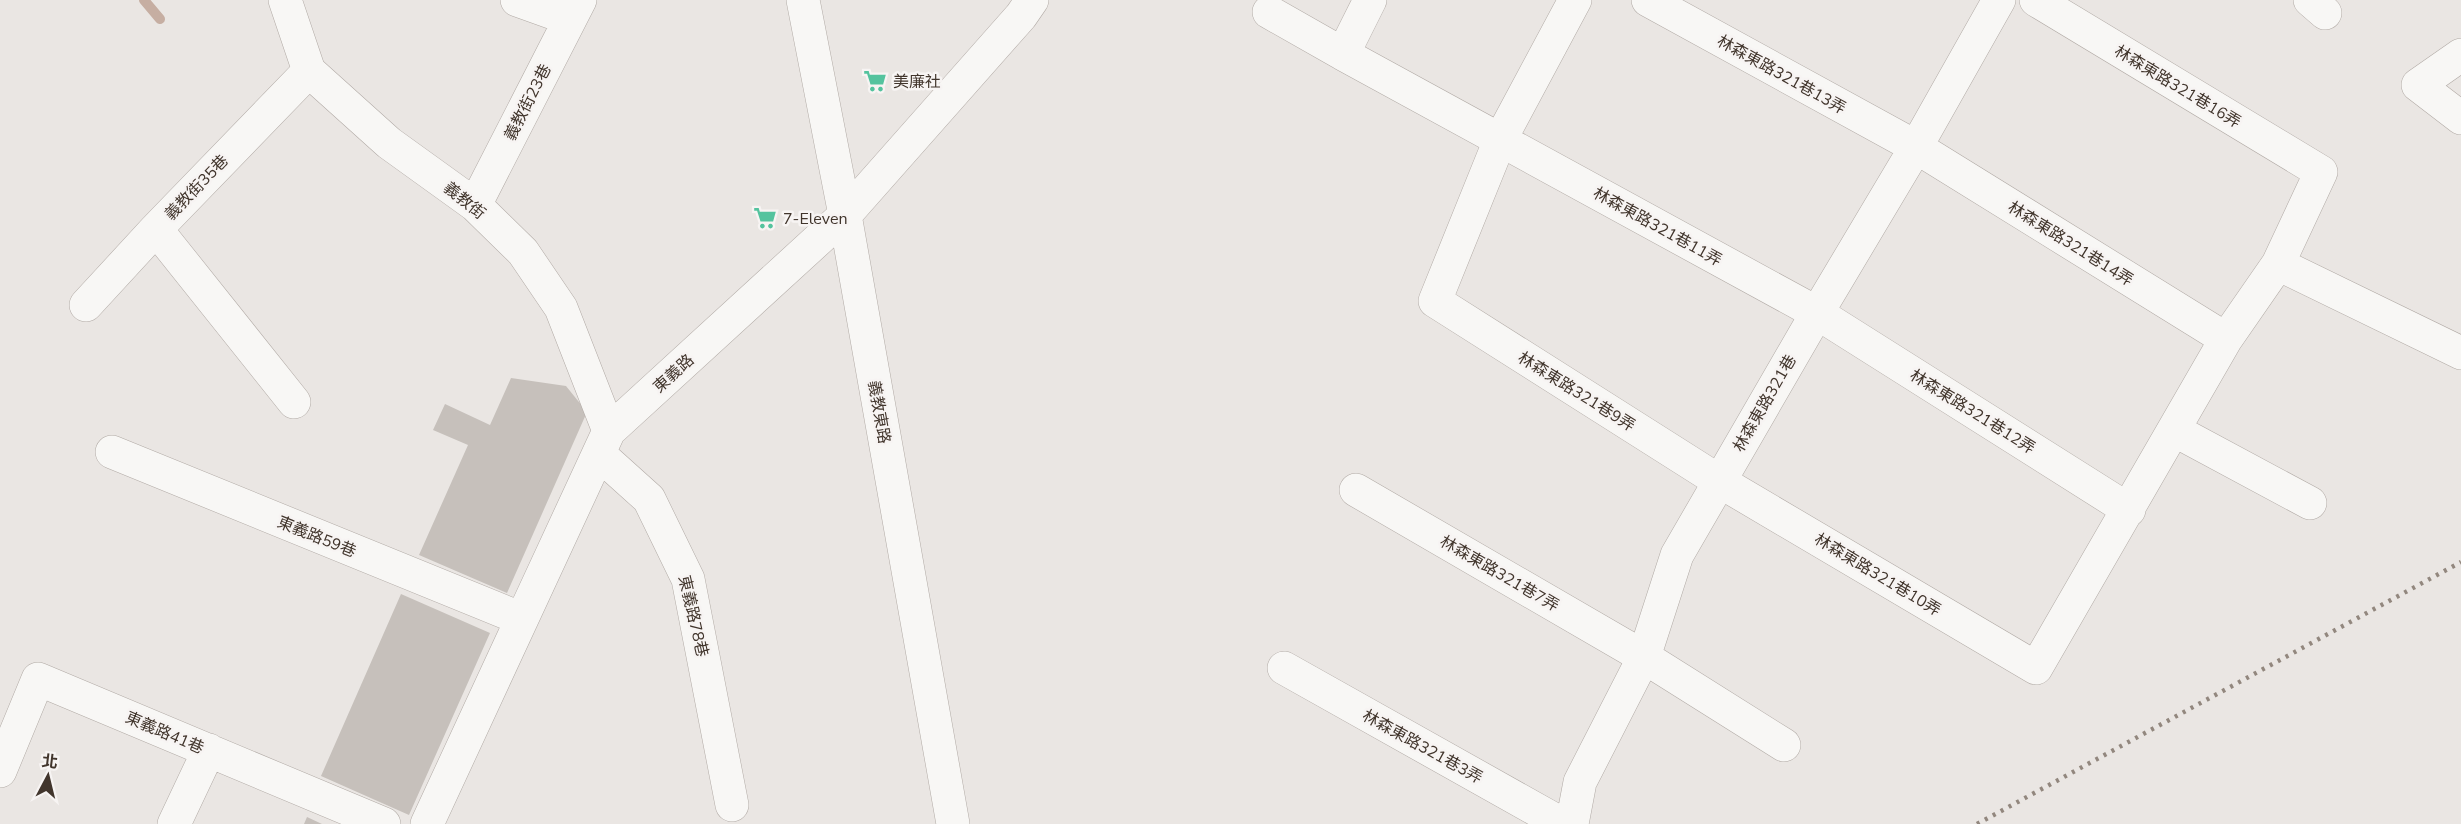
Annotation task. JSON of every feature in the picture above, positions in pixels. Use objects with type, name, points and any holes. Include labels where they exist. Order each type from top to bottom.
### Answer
[{"type":"street","points":[[517,0],[575,10]]},
{"type":"street","name":"義教東路","points":[[803,0],[845,215],[953,824]]},
{"type":"street","name":"東義路","points":[[427,824],[604,442],[845,215],[1021,16],[1032,0]]},
{"type":"street","points":[[1343,54],[1370,0]]},
{"type":"street","points":[[1500,140],[1575,0]]},
{"type":"street","name":"林森東路321巷13弄","points":[[1648,0],[1916,147]]},
{"type":"street","name":"林森東路321巷","points":[[1572,824],[1580,782],[1644,657],[1677,555],[1916,147],[1999,0]]},
{"type":"street","name":"林森東路321巷16弄","points":[[2036,0],[2321,172],[2278,264]]},
{"type":"street","name":"義教街","points":[[296,9],[309,71],[389,143],[475,205],[523,252],[561,308],[604,442]]},
{"type":"street","name":"義教街23巷","points":[[475,205],[575,10]]},
{"type":"street","name":"林森東路321巷11弄","points":[[1269,12],[1817,313]]},
{"type":"street","points":[[2461,55],[2418,85],[2461,118]]},
{"type":"street","name":"義教街35巷","points":[[86,305],[309,71]]},
{"type":"street","name":"林森東路321巷9弄","points":[[1500,140],[1435,301],[1719,481]]},
{"type":"street","name":"林森東路321巷14弄","points":[[1916,147],[2226,339]]},
{"type":"street","points":[[156,229],[294,402]]},
{"type":"street","points":[[2129,510],[2226,339],[2278,264],[2461,353]]},
{"type":"street","name":"林森東路321巷12弄","points":[[1817,313],[2129,510]]},
{"type":"street","points":[[2175,430],[2310,503]]},
{"type":"street","name":"東義路78巷","points":[[604,442],[649,499],[688,579],[732,805]]},
{"type":"street","name":"東義路59巷","points":[[112,452],[522,619]]},
{"type":"street","name":"林森東路321巷10弄","points":[[1719,481],[2036,668],[2129,510]]},
{"type":"street","name":"林森東路321巷7弄","points":[[1356,490],[1644,657],[1784,745]]},
{"type":"street","name":"林森東路321巷3弄","points":[[1284,668],[1562,824]]},
{"type":"street","name":"東義路41巷","points":[[0,771],[38,679],[384,824]]},
{"type":"street","points":[[174,824],[209,750]]},
{"type":"building","points":[[511,378],[566,386],[587,412],[507,593],[419,555],[468,445],[433,430],[445,404],[490,425]]},
{"type":"building","points":[[401,594],[490,633],[409,815],[321,776]]},
{"type":"building","points":[[307,817],[322,824],[304,824]]},
{"type":"waterway","points":[[144,0],[160,19]]},
{"type":"railway","points":[[1977,824],[2461,562]]},
{"type":"place","name":"美廉社","points":[[875,81]]},
{"type":"place","name":"7-Eleven","points":[[765,218]]}]
